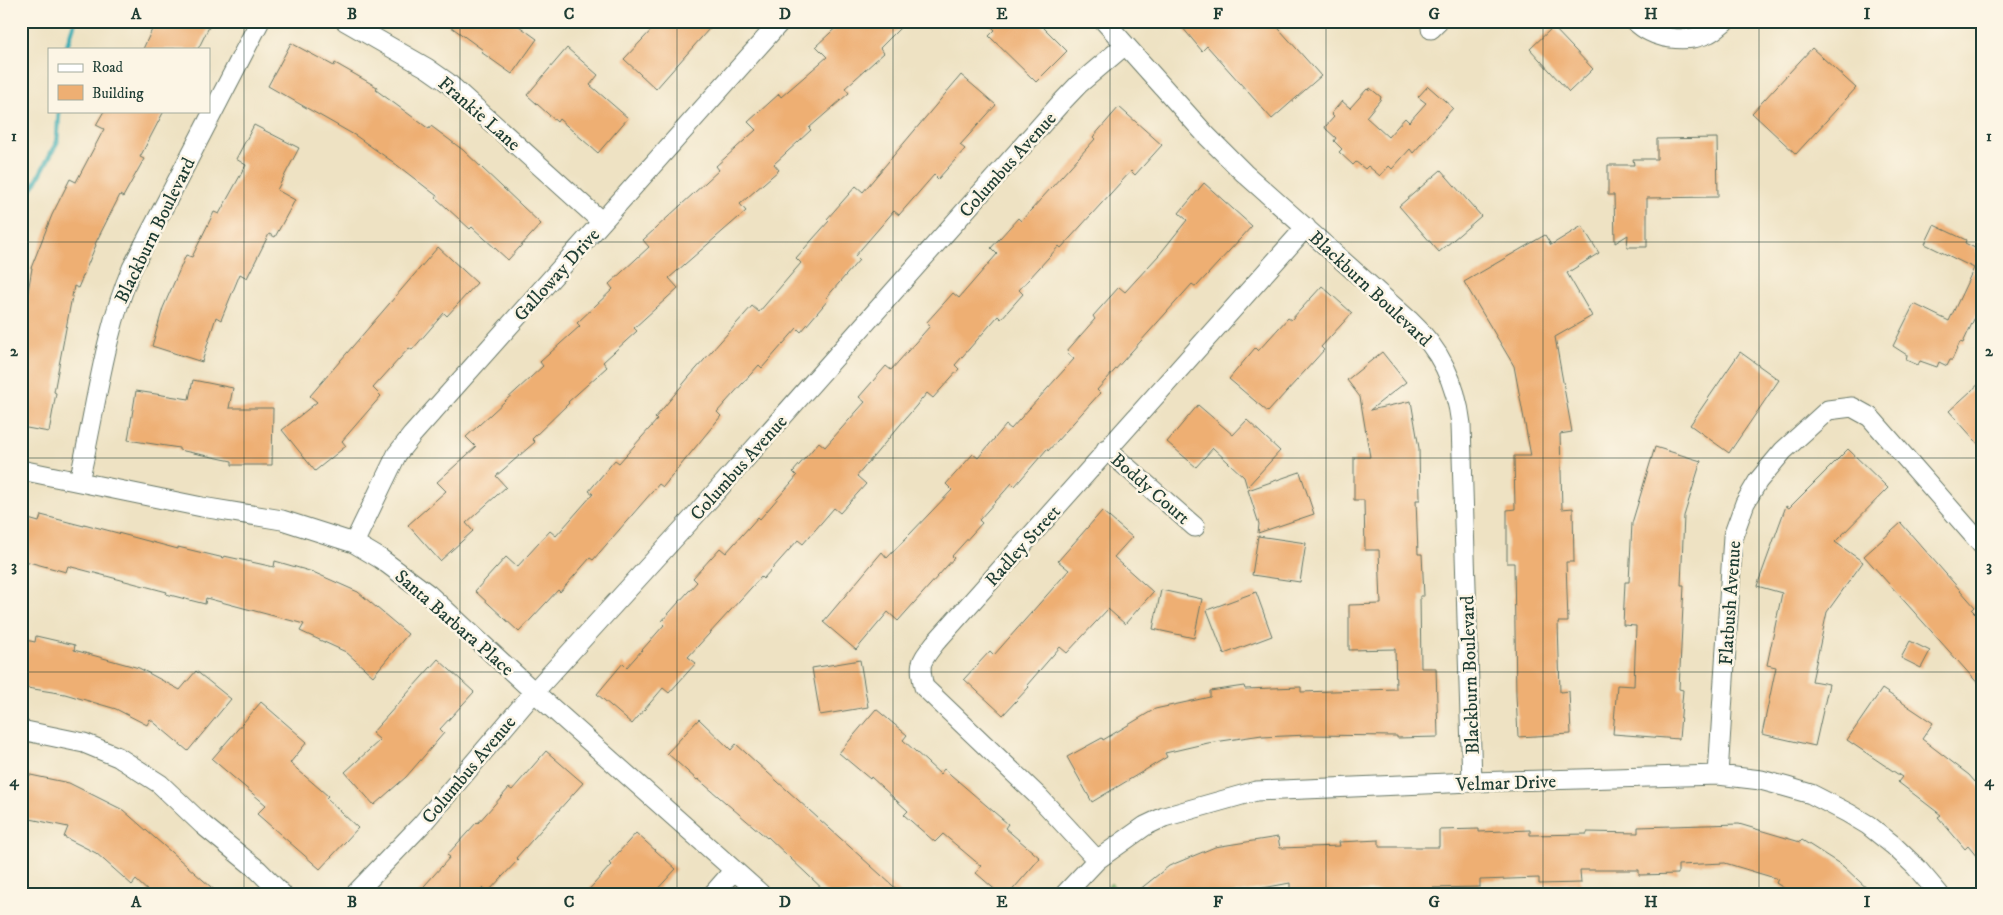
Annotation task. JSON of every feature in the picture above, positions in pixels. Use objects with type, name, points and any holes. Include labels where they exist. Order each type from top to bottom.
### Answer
[{"type":"street","name":"Blackburn Boulevard","points":[[79,481],[107,343],[121,293],[132,268],[260,21]]},
{"type":"street","name":"Frankie Lane","points":[[345,21],[427,68],[447,82],[602,222]]},
{"type":"street","name":"Galloway Drive","points":[[354,543],[397,454],[412,435],[781,21]]},
{"type":"street","name":"Blackburn Boulevard","points":[[1104,21],[1224,153],[1422,332],[1443,362],[1451,378],[1457,398],[1461,424],[1472,782]]},
{"type":"street","points":[[1634,21],[1655,34],[1675,39],[1694,38],[1710,32],[1725,21]]},
{"type":"street","name":"Columbus Avenue","points":[[355,894],[422,824],[534,692],[704,506],[1059,105],[1079,84],[1125,45]]},
{"type":"street","name":"Radley Street","points":[[1098,860],[1039,797],[924,687],[920,672],[921,663],[935,643],[1106,449],[1306,227]]},
{"type":"street","name":"Flatbush Avenue","points":[[1718,775],[1733,536],[1745,503],[1758,481],[1783,451],[1828,410],[1852,407],[1870,416],[1982,545]]},
{"type":"street","name":"Boddy Court","points":[[1106,449],[1195,527]]},
{"type":"street","name":"Santa Barbara Place","points":[[21,470],[202,507],[282,520],[354,543],[381,559],[428,594],[534,692],[620,766],[761,894]]},
{"type":"street","points":[[21,730],[84,743],[118,757],[160,784],[203,825],[258,870],[282,894]]},
{"type":"street","name":"Velmar Drive","points":[[1065,894],[1098,860],[1145,826],[1164,816],[1256,791],[1472,782],[1718,775],[1761,780],[1787,786],[1811,794],[1848,813],[1868,825],[1893,845],[1916,866],[1940,894]]},
{"type":"street","points":[[713,894],[734,870]]},
{"type":"green space","points":[[1111,883],[1121,894],[1102,894]]},
{"type":"building","points":[[156,21],[212,21],[198,48],[143,48]]},
{"type":"building","points":[[443,21],[512,21],[537,39],[512,74]]},
{"type":"building","points":[[660,21],[716,21],[656,89],[624,59]]},
{"type":"building","points":[[843,21],[907,21],[880,48],[884,53],[845,88],[849,93],[809,128],[811,130],[774,164],[779,170],[740,204],[746,211],[669,278],[678,288],[634,328],[637,331],[603,362],[607,367],[568,402],[532,439],[535,442],[496,476],[506,487],[466,523],[473,531],[440,561],[408,525],[446,491],[437,482],[476,447],[466,437],[543,366],[540,362],[580,326],[577,323],[613,289],[609,284],[649,247],[643,240],[719,170],[716,166],[756,130],[748,122],[779,94],[781,97],[827,57],[816,46]]},
{"type":"building","points":[[986,21],[1037,21],[1067,51],[1036,82],[989,36],[995,30]]},
{"type":"building","points":[[1177,21],[1272,21],[1321,76],[1272,119],[1207,46],[1202,51]]},
{"type":"building","points":[[1553,27],[1593,69],[1569,92],[1530,49]]},
{"type":"building","points":[[291,43],[334,66],[335,63],[377,87],[376,90],[429,129],[431,126],[463,150],[541,224],[508,260],[472,227],[470,229],[436,198],[437,196],[393,162],[356,136],[268,86]]},
{"type":"building","points":[[567,48],[598,75],[590,85],[628,118],[598,153],[559,119],[557,122],[527,95]]},
{"type":"building","points":[[1812,48],[1856,88],[1796,154],[1752,113]]},
{"type":"building","points":[[961,75],[996,105],[960,145],[965,149],[938,179],[934,175],[899,215],[894,211],[855,256],[859,260],[826,298],[828,300],[801,332],[797,328],[762,368],[759,365],[717,412],[721,416],[663,487],[659,484],[593,560],[590,558],[560,592],[558,590],[519,632],[475,591],[506,557],[517,567],[550,531],[556,536],[593,494],[589,491],[615,460],[619,463],[657,420],[655,418],[689,377],[752,306],[759,312],[801,263],[796,258],[829,221],[827,219],[856,186],[863,192]]},
{"type":"building","points":[[1428,86],[1453,108],[1413,153],[1410,149],[1392,169],[1389,166],[1380,176],[1368,166],[1365,169],[1356,162],[1353,165],[1339,152],[1342,149],[1334,141],[1336,138],[1325,127],[1334,117],[1331,114],[1342,101],[1350,108],[1370,88],[1381,97],[1366,117],[1388,137],[1405,118],[1409,122],[1426,103],[1418,97]]},
{"type":"building","points":[[1119,107],[1162,145],[1135,175],[1131,171],[1061,248],[1059,246],[1019,290],[1023,294],[1001,319],[998,316],[955,365],[959,369],[933,398],[927,393],[857,476],[866,484],[840,513],[834,508],[803,544],[798,540],[763,579],[761,577],[688,657],[696,663],[669,693],[663,688],[632,724],[597,694],[623,663],[627,667],[664,625],[661,622],[697,582],[693,578],[720,548],[726,553],[758,517],[760,519],[797,476],[793,472],[819,442],[825,447],[865,402],[859,397],[886,366],[891,370],[930,326],[926,323],[953,293],[959,298],[997,254],[991,248],[1018,218],[1021,221],[1062,176],[1095,139],[1093,137]]},
{"type":"building","points":[[103,112],[163,112],[140,157],[144,159],[123,197],[120,195],[95,244],[78,288],[74,286],[54,392],[56,393],[49,432],[21,427],[21,332],[31,268],[52,215],[70,179],[76,182],[104,129],[96,125]]},
{"type":"building","points":[[254,125],[299,148],[277,190],[295,200],[275,237],[269,234],[247,278],[240,274],[221,320],[216,317],[202,362],[152,346],[163,308],[186,255],[192,257],[214,212],[219,214],[246,165],[236,159]]},
{"type":"building","points":[[1717,138],[1718,197],[1647,198],[1647,247],[1627,247],[1628,235],[1615,243],[1614,195],[1608,195],[1608,165],[1634,165],[1633,159],[1657,159],[1657,139]]},
{"type":"building","points":[[1441,170],[1481,216],[1439,252],[1399,206]]},
{"type":"building","points":[[1204,183],[1252,226],[1196,287],[1192,284],[1097,390],[1100,393],[1048,451],[1047,449],[1015,486],[1012,483],[979,520],[982,523],[952,556],[954,558],[898,621],[888,612],[856,650],[823,622],[882,552],[887,558],[952,490],[946,484],[973,454],[978,458],[1006,425],[1011,429],[1074,359],[1066,352],[1095,319],[1093,316],[1119,287],[1125,292],[1159,255],[1187,220],[1179,213]]},
{"type":"building","points":[[1934,225],[1966,240],[1965,243],[1977,249],[1976,252],[1981,254],[1982,251],[1982,302],[1963,343],[1960,342],[1952,360],[1950,360],[1947,366],[1939,362],[1937,367],[1920,361],[1918,365],[1906,360],[1907,355],[1893,346],[1914,304],[1949,321],[1974,268],[1925,244]]},
{"type":"building","points":[[1582,226],[1599,253],[1567,273],[1592,316],[1555,337],[1572,432],[1560,434],[1562,509],[1573,508],[1574,562],[1566,562],[1568,622],[1558,622],[1560,692],[1569,691],[1571,734],[1518,737],[1514,563],[1507,563],[1507,510],[1515,509],[1514,456],[1531,456],[1514,366],[1464,282],[1545,235],[1551,245]]},
{"type":"building","points":[[438,247],[477,283],[447,316],[444,313],[412,350],[409,348],[373,388],[381,396],[342,441],[346,446],[315,471],[282,430],[317,402],[310,396]]},
{"type":"building","points":[[1322,286],[1352,313],[1321,347],[1324,350],[1268,412],[1229,379],[1255,348],[1258,351],[1288,318],[1291,320]]},
{"type":"building","points":[[1382,352],[1406,382],[1370,410],[1411,401],[1419,448],[1420,500],[1416,500],[1418,554],[1422,554],[1424,596],[1420,596],[1421,668],[1436,668],[1438,737],[1397,738],[1397,736],[1308,735],[1262,737],[1262,735],[1208,743],[1165,753],[1167,757],[1092,802],[1067,757],[1102,738],[1103,740],[1155,709],[1210,697],[1210,691],[1244,686],[1245,689],[1301,687],[1301,692],[1396,689],[1395,649],[1349,650],[1349,605],[1381,604],[1379,550],[1365,550],[1364,500],[1354,500],[1354,457],[1370,457],[1360,397],[1347,380]]},
{"type":"building","points":[[1740,352],[1779,380],[1729,453],[1690,425]]},
{"type":"building","points":[[193,380],[233,388],[229,408],[273,408],[272,465],[232,465],[232,461],[179,450],[179,448],[128,440],[136,391],[189,399]]},
{"type":"building","points":[[1982,381],[1982,448],[1949,411]]},
{"type":"building","points":[[1198,405],[1233,435],[1247,420],[1280,451],[1247,487],[1244,477],[1213,448],[1196,467],[1167,442]]},
{"type":"building","points":[[1655,447],[1701,461],[1684,516],[1681,585],[1684,585],[1679,689],[1683,690],[1679,739],[1613,734],[1617,685],[1634,686],[1636,626],[1623,625],[1625,582],[1629,582],[1632,523]]},
{"type":"building","points":[[1848,449],[1888,488],[1835,542],[1863,562],[1827,612],[1812,681],[1829,684],[1815,746],[1762,734],[1776,667],[1767,665],[1782,593],[1757,586],[1786,506],[1789,508]]},
{"type":"building","points":[[1300,472],[1314,514],[1258,533],[1259,524],[1248,490]]},
{"type":"building","points":[[1102,511],[1132,537],[1114,557],[1153,592],[1125,624],[1108,609],[1067,653],[1060,647],[1027,685],[1029,687],[1003,715],[964,679],[990,651],[994,655],[1069,570],[1058,561]]},
{"type":"building","points":[[41,515],[84,526],[84,524],[178,549],[178,547],[274,567],[275,561],[313,572],[358,592],[408,634],[373,676],[346,652],[300,631],[304,624],[206,598],[205,604],[68,566],[66,572],[21,560],[21,517],[39,522]]},
{"type":"building","points":[[1901,523],[1975,607],[1972,610],[1982,620],[1982,688],[1864,556]]},
{"type":"building","points":[[1258,536],[1306,543],[1300,582],[1252,575]]},
{"type":"building","points":[[1161,590],[1202,599],[1194,638],[1153,629]]},
{"type":"building","points":[[1256,592],[1272,636],[1224,654],[1207,610]]},
{"type":"building","points":[[36,636],[75,645],[74,650],[139,668],[180,690],[196,671],[231,699],[188,751],[150,719],[147,725],[116,709],[65,694],[21,687],[21,639],[35,642]]},
{"type":"building","points":[[1910,641],[1930,651],[1921,668],[1901,658]]},
{"type":"building","points":[[438,659],[474,692],[440,729],[444,733],[406,777],[374,805],[345,772],[380,740],[372,733]]},
{"type":"building","points":[[860,660],[868,707],[820,715],[812,668]]},
{"type":"building","points":[[1882,689],[1933,723],[1922,739],[1969,775],[1982,790],[1982,863],[1968,846],[1965,849],[1938,817],[1941,815],[1898,782],[1902,777],[1847,740]]},
{"type":"building","points":[[261,702],[307,742],[290,763],[328,796],[326,798],[358,828],[320,869],[257,814],[266,805],[212,759]]},
{"type":"building","points":[[876,709],[907,735],[903,740],[940,774],[944,769],[1008,824],[1005,828],[1040,858],[1009,894],[1000,894],[976,873],[981,866],[943,834],[935,842],[904,815],[908,811],[871,777],[870,779],[839,753]]},
{"type":"building","points":[[699,719],[731,750],[736,744],[902,894],[828,894],[768,837],[697,780],[667,753]]},
{"type":"building","points":[[546,751],[583,783],[516,858],[518,860],[488,892],[483,888],[477,894],[417,894],[450,857],[447,855],[509,788],[512,790]]},
{"type":"building","points":[[21,773],[69,783],[123,810],[219,894],[151,894],[136,880],[132,885],[96,853],[64,837],[68,827],[21,817]]},
{"type":"building","points":[[1739,824],[1800,842],[1802,840],[1843,866],[1873,894],[1793,894],[1776,883],[1778,879],[1725,863],[1678,865],[1678,874],[1639,875],[1639,870],[1580,870],[1581,883],[1539,884],[1539,878],[1480,880],[1480,887],[1433,888],[1433,890],[1290,893],[1290,883],[1231,894],[1134,894],[1169,866],[1215,847],[1278,837],[1280,848],[1340,846],[1339,842],[1379,840],[1379,847],[1439,847],[1439,830],[1479,829],[1479,832],[1530,830],[1530,835],[1587,834],[1587,832],[1638,833],[1638,827]]},
{"type":"building","points":[[636,833],[676,869],[653,894],[585,894],[611,865],[609,863]]},
{"type":"waterway","points":[[66,48],[75,21]]},
{"type":"waterway","points":[[21,201],[36,182],[57,142],[59,112]]}]
